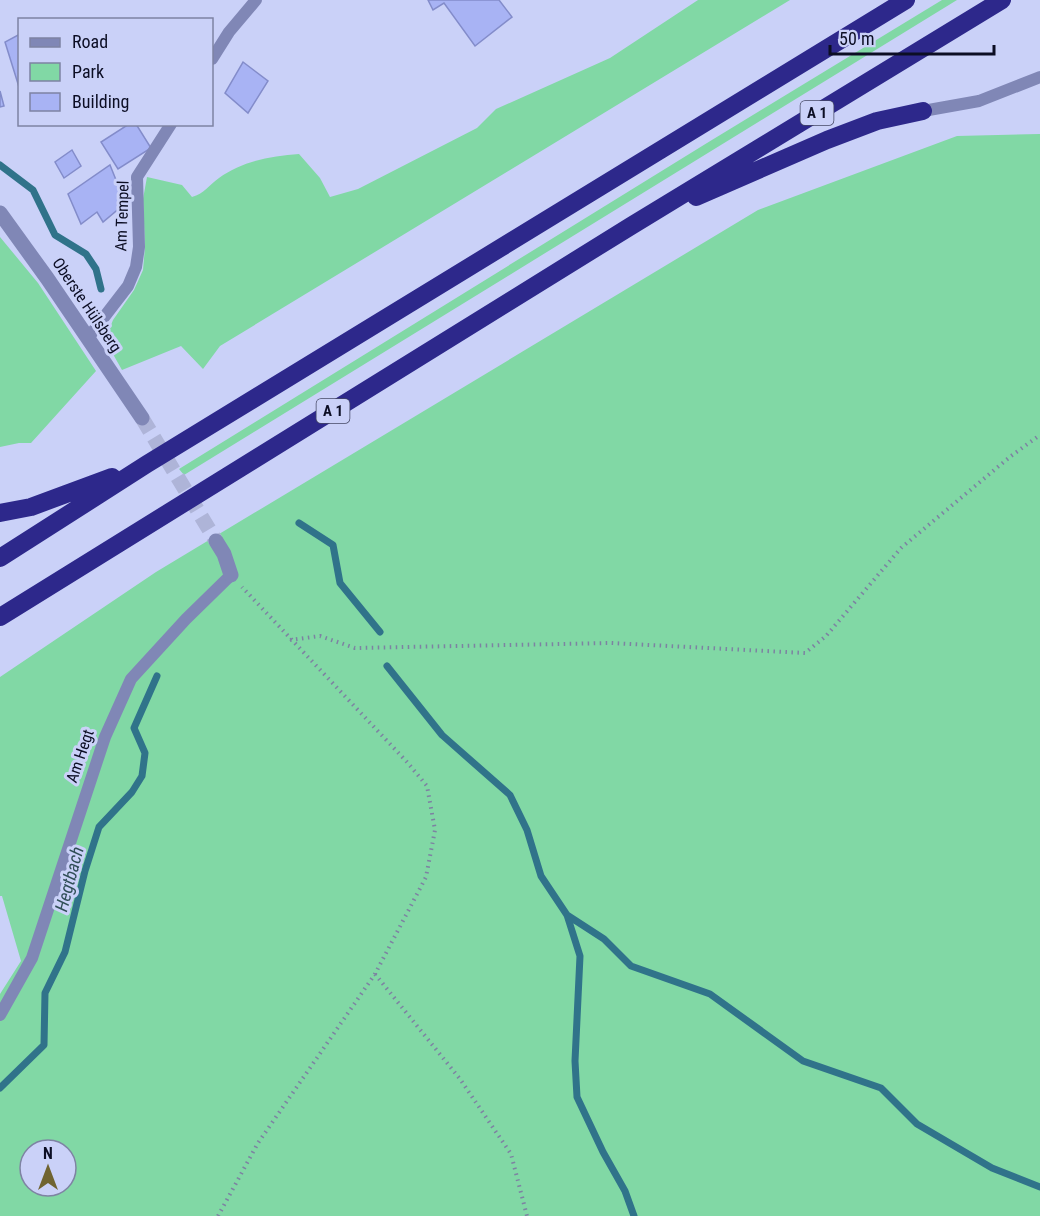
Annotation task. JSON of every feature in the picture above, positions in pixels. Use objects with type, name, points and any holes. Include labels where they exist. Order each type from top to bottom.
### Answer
[{"type":"highway","points":[[0,558],[147,464],[906,0]]},
{"type":"highway","name":"A 1","points":[[0,618],[632,226],[1002,0]]},
{"type":"highway","points":[[632,226],[827,140],[877,121],[923,111]]},
{"type":"highway","points":[[0,513],[31,507],[147,464]]},
{"type":"street","name":"Oberste Hülsberg","points":[[0,213],[142,418]]},
{"type":"street","points":[[216,541],[224,554],[231,575]]},
{"type":"lane","points":[[213,57],[229,32],[256,0]]},
{"type":"lane","points":[[923,111],[979,101],[1040,77]]},
{"type":"lane","name":"Am Tempel","points":[[88,338],[128,286],[132,277],[139,247],[137,177],[170,126]]},
{"type":"lane","name":"Am Hegt","points":[[0,1015],[32,958],[105,737],[130,679],[231,575]]},
{"type":"path","points":[[290,640],[320,636],[355,648],[611,643],[805,653],[826,636],[901,548],[1011,456],[1040,435]]},
{"type":"path","points":[[218,1216],[258,1143],[375,974],[426,877],[435,830],[427,786],[231,575]]},
{"type":"path","points":[[375,974],[460,1079],[511,1154],[527,1216]]},
{"type":"green space","points":[[698,0],[790,0],[220,346],[203,369],[181,346],[122,370],[105,340],[113,320],[134,290],[143,270],[145,247],[143,199],[147,177],[182,185],[192,197],[200,194],[237,167],[267,158],[299,154],[320,178],[330,197],[358,189],[477,128],[496,109],[610,58]]},
{"type":"green space","points":[[942,0],[957,0],[184,475],[179,469],[707,143]]},
{"type":"green space","points":[[1040,134],[1040,1216],[0,1216],[0,994],[21,961],[2,896],[0,896],[0,677],[156,572],[758,210],[957,136]]},
{"type":"green space","points":[[0,237],[38,283],[96,371],[31,443],[0,447]]},
{"type":"building","points":[[428,0],[499,0],[512,17],[475,46],[444,3],[433,10]]},
{"type":"building","points":[[18,35],[18,84],[5,42]]},
{"type":"building","points":[[243,62],[268,81],[248,113],[225,93]]},
{"type":"building","points":[[0,91],[4,106],[0,107]]},
{"type":"building","points":[[126,126],[137,126],[151,148],[118,169],[101,142]]},
{"type":"building","points":[[72,150],[81,166],[64,178],[55,162]]},
{"type":"building","points":[[110,165],[122,195],[118,197],[122,206],[103,222],[97,212],[81,224],[68,194]]},
{"type":"waterway","name":"Hegtbach","points":[[0,165],[33,190],[55,235],[86,254],[96,269],[101,289]]},
{"type":"waterway","points":[[299,523],[333,545],[340,583],[380,632]]},
{"type":"waterway","points":[[387,666],[442,735],[510,795],[527,830],[541,876],[567,915],[580,956],[575,1061],[577,1097],[603,1152],[625,1191],[634,1216]]},
{"type":"waterway","name":"Hegtbach","points":[[0,1088],[44,1045],[45,993],[65,952],[85,871],[99,827],[132,792],[142,776],[145,753],[134,728],[157,676]]},
{"type":"waterway","points":[[567,915],[604,939],[631,966],[710,994],[803,1061],[881,1088],[917,1124],[992,1168],[1040,1187]]},
{"type":"tunnel","points":[[142,418],[216,541]]}]
